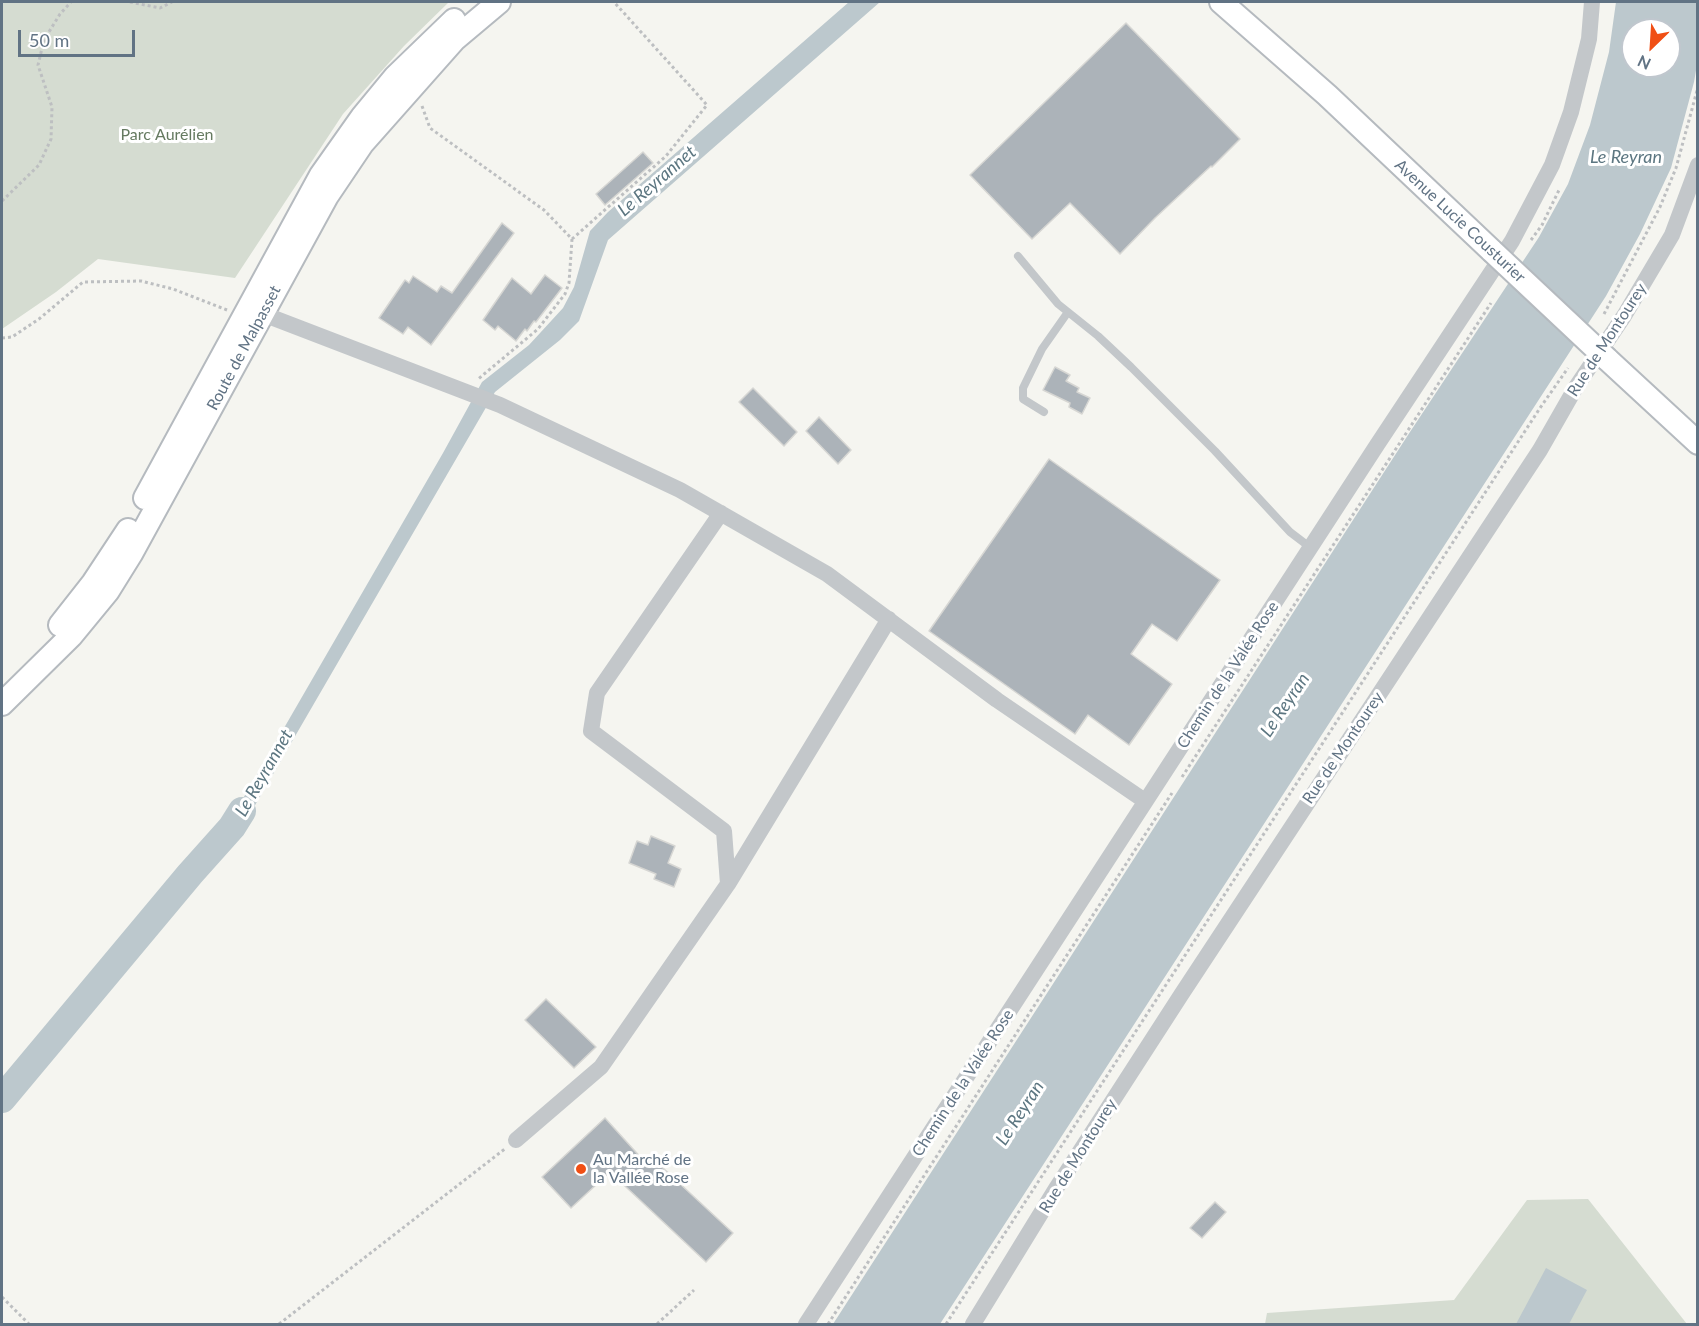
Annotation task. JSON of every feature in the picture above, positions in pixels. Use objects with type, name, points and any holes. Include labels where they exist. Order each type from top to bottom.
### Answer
[{"type":"main road","name":"Route de Malpasset","points":[[268,288],[321,175],[362,117],[395,77],[446,26],[476,2]]},
{"type":"main road","name":"Route de Malpasset","points":[[2,683],[59,626],[93,583],[123,538],[251,313],[362,144],[454,39],[499,2]]},
{"type":"main road","name":"Avenue Lucie Cousturier","points":[[1221,2],[1327,95],[1698,443]]},
{"type":"main road","name":"Route de Malpasset","points":[[2,704],[71,636],[108,591],[131,554],[251,313]]},
{"type":"street","name":"Chemin de la Valée Rose","points":[[806,1324],[1512,241],[1533,205],[1552,165],[1571,112],[1589,39],[1592,2]]},
{"type":"street","name":"Rue de Montourey","points":[[973,1324],[1057,1187],[1540,450],[1576,387],[1624,316],[1672,235],[1698,165]]},
{"type":"street","points":[[251,313],[500,405],[680,490],[827,574],[997,700],[1145,801]]},
{"type":"street","points":[[721,513],[597,693],[591,731],[724,831],[728,884]]},
{"type":"street","points":[[516,1140],[601,1067],[728,884],[889,619]]},
{"type":"lane","points":[[1018,256],[1046,291],[1131,367],[1215,451],[1286,528],[1312,548]]},
{"type":"lane","points":[[1044,412],[1023,399],[1023,388],[1042,349],[1068,312]]},
{"type":"path","points":[[2,201],[39,165],[51,139],[52,107],[38,65],[44,40],[60,14],[71,2]]},
{"type":"path","points":[[130,2],[160,8],[172,2]]},
{"type":"path","points":[[464,391],[538,329],[565,294],[569,283],[572,239],[666,156],[707,105],[614,2]]},
{"type":"path","points":[[1604,314],[1660,207],[1676,168],[1698,87]]},
{"type":"path","points":[[408,89],[420,99],[430,128],[544,210],[572,239]]},
{"type":"path","points":[[2,338],[12,337],[39,319],[83,282],[141,281],[251,313]]},
{"type":"path","points":[[946,1324],[1540,408],[1564,372],[1572,365]]},
{"type":"path","points":[[279,1324],[516,1140]]},
{"type":"path","points":[[657,1324],[694,1290]]},
{"type":"path","points":[[2,1297],[29,1324]]},
{"type":"green space","name":"Parc Aurélien","points":[[2,2],[449,2],[404,46],[343,114],[235,278],[98,259],[56,292],[2,329]]},
{"type":"green space","points":[[1588,1199],[1687,1324],[1265,1324],[1267,1313],[1454,1300],[1527,1200]]},
{"type":"water","name":"Le Reyrannet","points":[[849,2],[880,2],[608,240],[579,321],[560,340],[495,392],[240,831],[222,844],[215,837],[225,829],[258,773],[482,382],[529,345],[563,308],[574,287],[590,231],[608,212]]},
{"type":"water","name":"Le Reyran","points":[[1616,2],[1697,2],[1698,59],[1671,168],[1640,234],[1606,296],[940,1324],[833,1324],[1408,435],[1539,237],[1568,184],[1590,125],[1609,52]]},
{"type":"water","points":[[1546,1268],[1587,1290],[1569,1324],[1516,1324]]},
{"type":"building","points":[[1126,23],[1240,139],[1120,254],[1070,203],[1032,239],[970,175]]},
{"type":"building","points":[[643,152],[653,163],[605,205],[596,194]]},
{"type":"building","points":[[502,223],[514,233],[431,345],[408,327],[403,334],[379,318],[405,280],[409,283],[413,276],[437,292],[441,286],[452,293]]},
{"type":"building","points":[[545,275],[562,288],[536,322],[534,321],[527,331],[525,329],[516,341],[498,326],[495,330],[483,320],[512,278],[531,294]]},
{"type":"building","points":[[1055,367],[1070,375],[1066,381],[1079,388],[1077,392],[1090,398],[1082,414],[1069,407],[1070,403],[1043,390]]},
{"type":"building","points":[[753,388],[797,432],[784,446],[739,402]]},
{"type":"building","points":[[819,417],[851,450],[838,464],[806,431]]},
{"type":"building","points":[[1049,459],[1220,580],[1177,641],[1152,624],[1131,654],[1172,684],[1129,745],[1088,715],[1075,734],[929,631]]},
{"type":"building","points":[[651,836],[675,846],[668,863],[681,869],[674,887],[654,879],[656,874],[629,863],[637,841],[648,845]]},
{"type":"building","points":[[546,999],[596,1047],[574,1068],[525,1020]]},
{"type":"building","points":[[605,1118],[644,1161],[649,1155],[733,1233],[706,1262],[610,1172],[571,1208],[542,1177]]},
{"type":"building","points":[[1215,1202],[1226,1212],[1202,1238],[1190,1228]]},
{"type":"waterway","name":"Le Reyrannet","points":[[2,1099],[232,827],[242,811]]},
{"type":"place","name":"Au Marché de la Vallée Rose","points":[[581,1169]]}]
